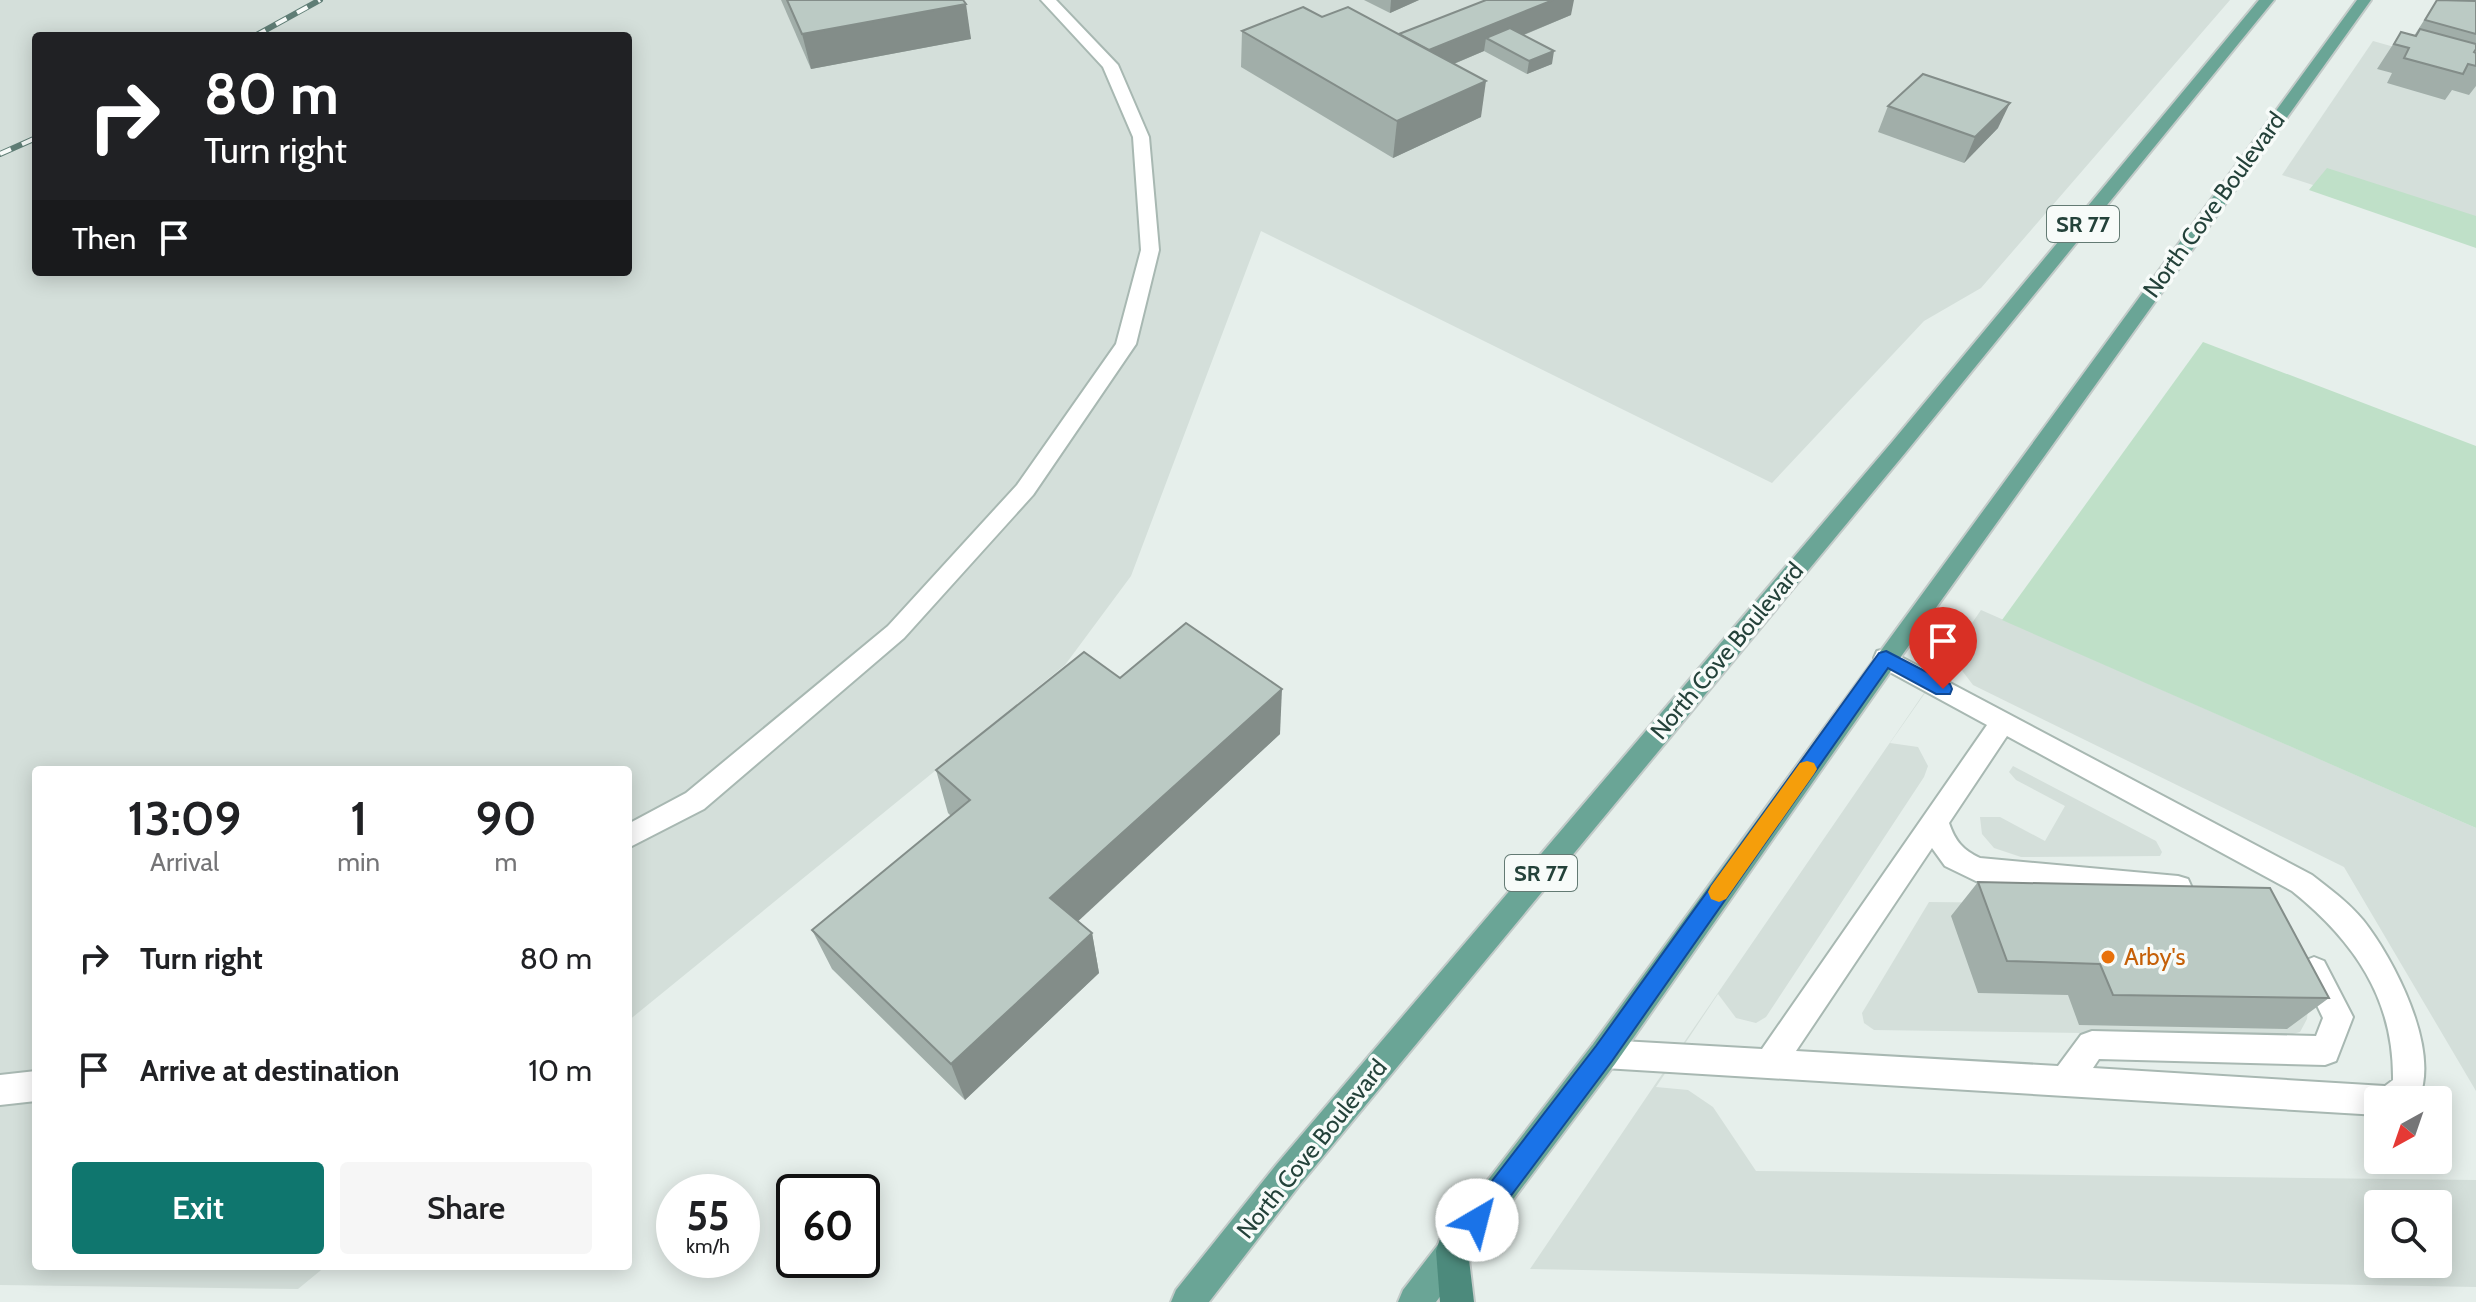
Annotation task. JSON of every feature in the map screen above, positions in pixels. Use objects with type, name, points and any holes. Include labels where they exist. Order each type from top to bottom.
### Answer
[{"type":"highway","points":[[1452,1251],[1457,1302]]},
{"type":"main road","name":"North Cove Boulevard","points":[[1188,1302],[1287,1176],[1919,423],[2267,0]]},
{"type":"main road","name":"North Cove Boulevard","points":[[1415,1302],[1604,1054],[1886,658],[2364,0]]},
{"type":"lane","points":[[632,835],[695,801],[896,632],[1025,490],[1126,344],[1150,250],[1141,137],[1110,65],[1048,0]]},
{"type":"lane","points":[[1886,658],[2302,883],[2337,911],[2366,950],[2395,1001],[2409,1068],[2408,1086]]},
{"type":"lane","points":[[1769,1065],[2003,722]]},
{"type":"lane","points":[[1935,822],[1946,852],[1978,870],[2211,891]]},
{"type":"lane","points":[[2064,1083],[2092,1045],[2325,1051],[2338,1017],[2299,942]]},
{"type":"lane","points":[[1604,1054],[2364,1099]]},
{"type":"lane","points":[[0,1090],[32,1086]]},
{"type":"shaded area","points":[[0,0],[2230,0],[1981,288],[1924,321],[1772,483],[1261,231],[1131,576],[1065,665],[632,1018],[632,766],[32,766],[32,1270],[321,1270],[298,1289],[0,1285]]},
{"type":"shaded area","points":[[2373,41],[2476,70],[2476,238],[2282,175]]},
{"type":"shaded area","points":[[1981,610],[2476,828],[2476,1091],[2344,867],[1973,685],[1951,656],[1890,743],[1918,747],[1928,766],[1924,777],[1766,1017],[1756,1023],[1736,1018],[1718,994],[1656,1087],[1688,1090],[1713,1107],[1756,1171],[2476,1180],[2476,1287],[1530,1269],[1654,1086]]},
{"type":"shaded area","points":[[2013,766],[2156,841],[2162,852],[2160,856],[2021,857],[1994,848],[1982,834],[1980,817],[2000,817],[2045,841],[2065,806],[2016,780],[2009,772]]},
{"type":"shaded area","points":[[1929,902],[2028,903],[2308,1008],[2307,1019],[2300,1032],[2285,1036],[1874,1030],[1864,1023],[1862,1013]]},
{"type":"green space","points":[[2327,168],[2476,216],[2476,248],[2309,190]]},
{"type":"green space","points":[[2203,342],[2476,446],[2476,828],[2002,620]]},
{"type":"building","points":[[787,0],[963,0],[966,4],[802,34]]},
{"type":"building","points":[[1486,0],[1553,0],[1429,50],[1399,34]]},
{"type":"building","points":[[2437,0],[2476,1],[2476,34],[2425,20]]},
{"type":"building","points":[[1303,7],[1322,17],[1348,7],[1486,81],[1397,121],[1242,31]]},
{"type":"building","points":[[1510,28],[1554,51],[1529,61],[1486,38]]},
{"type":"building","points":[[2420,29],[2476,44],[2476,66],[2468,64],[2463,74],[2404,58],[2409,48],[2394,44],[2401,32],[2416,36]]},
{"type":"building","points":[[1923,74],[2010,103],[1975,137],[1888,106]]},
{"type":"building","points":[[1186,623],[1282,689],[1050,898],[1092,933],[951,1064],[812,930],[970,800],[936,770],[1084,652],[1120,678]]},
{"type":"building","points":[[1978,882],[2270,888],[2329,998],[2113,995],[2100,964],[2007,961]]},
{"type":"railway","points":[[262,32],[320,0]]},
{"type":"railway","points":[[0,154],[32,140]]},
{"type":"slow traffic","points":[[1719,892],[1807,769]]},
{"type":"place","name":"Arby's","points":[[2108,957]]},
{"type":"route","points":[[1477,1220],[1604,1054],[1886,658],[1943,689]]}]
